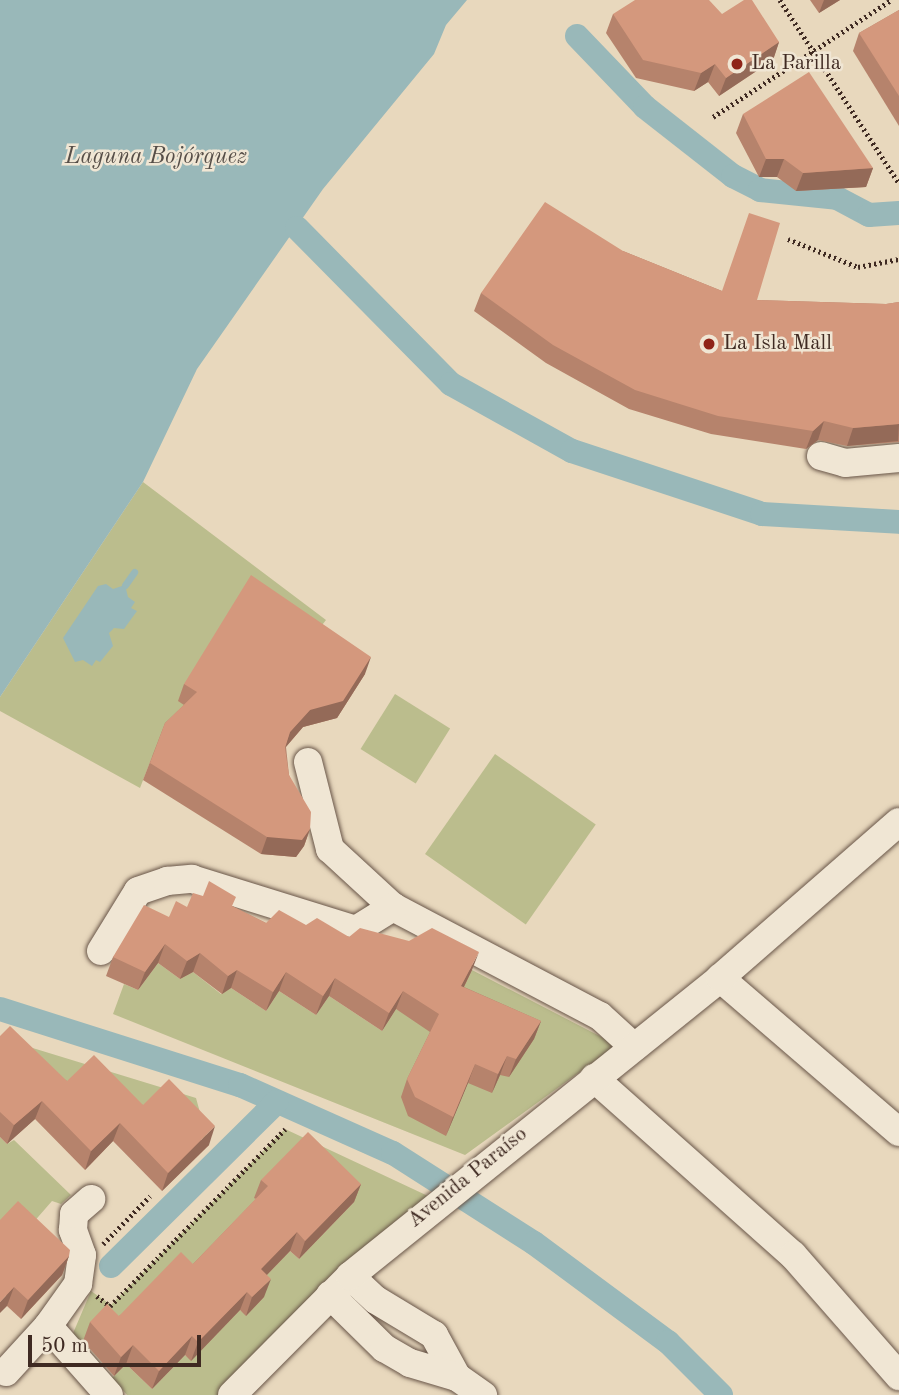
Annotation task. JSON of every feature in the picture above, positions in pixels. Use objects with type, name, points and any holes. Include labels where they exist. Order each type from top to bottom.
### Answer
[{"type":"street","points":[[821,456],[845,463],[899,458]]},
{"type":"street","points":[[308,762],[330,849],[393,907],[600,1016],[634,1047]]},
{"type":"street","name":"Avenida Paraíso","points":[[232,1395],[340,1286],[428,1210],[720,978],[899,822]]},
{"type":"street","points":[[102,951],[138,891],[167,881],[192,879],[356,930],[393,907]]},
{"type":"street","points":[[720,978],[899,1132]]},
{"type":"street","points":[[594,1078],[793,1255],[899,1376]]},
{"type":"street","points":[[6,1372],[48,1326],[78,1284],[82,1255],[73,1230],[75,1214],[91,1199]]},
{"type":"street","points":[[340,1286],[376,1300],[434,1335],[457,1377]]},
{"type":"street","points":[[340,1286],[384,1348],[410,1363],[457,1377],[483,1395]]},
{"type":"street","points":[[48,1326],[109,1395]]},
{"type":"path","points":[[780,0],[899,183]]},
{"type":"path","points":[[713,117],[891,0]]},
{"type":"path","points":[[788,239],[858,267],[899,259]]},
{"type":"path","points":[[91,1291],[110,1306],[285,1129]]},
{"type":"path","points":[[96,1251],[150,1196]]},
{"type":"green space","points":[[143,482],[326,620],[312,638],[292,705],[152,757],[140,788],[0,711],[0,697]]},
{"type":"green space","points":[[395,694],[450,728],[416,784],[361,749]]},
{"type":"green space","points":[[495,754],[596,825],[526,924],[425,854]]},
{"type":"green space","points":[[158,963],[180,979],[193,972],[221,994],[231,988],[266,1011],[279,991],[316,1015],[329,996],[382,1031],[396,1009],[441,1031],[472,970],[617,1045],[465,1155],[113,1014],[124,984],[138,990]]},
{"type":"green space","points":[[0,1038],[196,1098],[209,1145],[163,1098],[136,1124],[65,1095]]},
{"type":"green space","points":[[285,1129],[428,1196],[218,1395],[127,1395],[112,1378],[126,1364],[152,1389],[185,1355],[191,1360],[240,1310],[246,1315],[264,1297],[254,1288],[290,1251],[299,1259],[354,1202],[255,1198],[262,1205],[112,1334],[101,1322],[78,1346],[71,1338],[91,1291],[111,1305]]},
{"type":"green space","points":[[0,1137],[7,1144],[14,1140],[71,1195],[61,1204],[52,1201],[25,1232],[0,1231]]},
{"type":"water","name":"Laguna Bojórquez","points":[[0,0],[467,0],[446,25],[434,54],[323,189],[197,369],[143,482],[0,697]]},
{"type":"water","points":[[106,584],[113,589],[125,585],[128,597],[135,602],[131,608],[137,611],[124,629],[114,628],[109,633],[113,646],[100,662],[96,660],[92,666],[83,660],[75,662],[63,638],[98,586]]},
{"type":"building","points":[[635,0],[709,0],[722,14],[744,0],[752,0],[779,42],[726,78],[715,64],[701,73],[643,60],[613,14]]},
{"type":"building","points":[[899,10],[899,96],[859,33]]},
{"type":"building","points":[[809,72],[873,168],[803,173],[784,159],[766,159],[743,114]]},
{"type":"building","name":"La Isla Mall","points":[[545,202],[623,251],[722,291],[749,213],[780,223],[757,300],[886,304],[899,302],[899,424],[853,428],[824,421],[813,431],[718,416],[635,390],[553,345],[481,293]]},
{"type":"building","points":[[251,575],[371,657],[343,701],[310,710],[290,732],[285,748],[289,775],[311,812],[310,829],[302,840],[267,837],[150,763],[165,723],[197,692],[184,684]]},
{"type":"building","points":[[209,881],[236,897],[232,906],[266,923],[279,910],[306,925],[317,918],[349,937],[360,928],[409,941],[432,928],[479,952],[461,986],[541,1021],[516,1059],[507,1056],[498,1074],[475,1064],[453,1117],[415,1097],[407,1079],[439,1014],[403,991],[389,1013],[335,978],[323,996],[286,972],[273,992],[237,970],[228,976],[200,953],[187,961],[165,944],[145,972],[113,957],[144,905],[169,917],[176,901],[187,907],[193,893],[203,896]]},
{"type":"building","points":[[10,1026],[67,1081],[94,1055],[143,1105],[169,1079],[215,1126],[168,1173],[120,1123],[91,1151],[42,1101],[14,1125],[0,1112],[0,1036]]},
{"type":"building","points":[[308,1132],[361,1184],[305,1241],[297,1232],[261,1269],[271,1279],[252,1297],[247,1292],[198,1342],[192,1336],[159,1371],[133,1345],[121,1357],[90,1322],[107,1304],[119,1316],[181,1252],[193,1264],[268,1186],[261,1180]]},
{"type":"building","points":[[18,1201],[70,1250],[69,1256],[28,1300],[14,1287],[0,1302],[0,1220]]},
{"type":"waterway","points":[[577,36],[645,107],[733,176],[760,190],[837,198],[869,215],[899,213]]},
{"type":"waterway","points":[[297,228],[451,384],[572,451],[762,514],[899,522]]},
{"type":"waterway","points":[[125,585],[134,572]]},
{"type":"waterway","points":[[0,1009],[240,1085],[393,1153],[534,1243],[668,1342],[721,1395]]},
{"type":"waterway","points":[[111,1266],[277,1102]]},
{"type":"place","name":"La Parilla","points":[[737,64]]},
{"type":"place","name":"La Isla Mall","points":[[709,344]]}]
